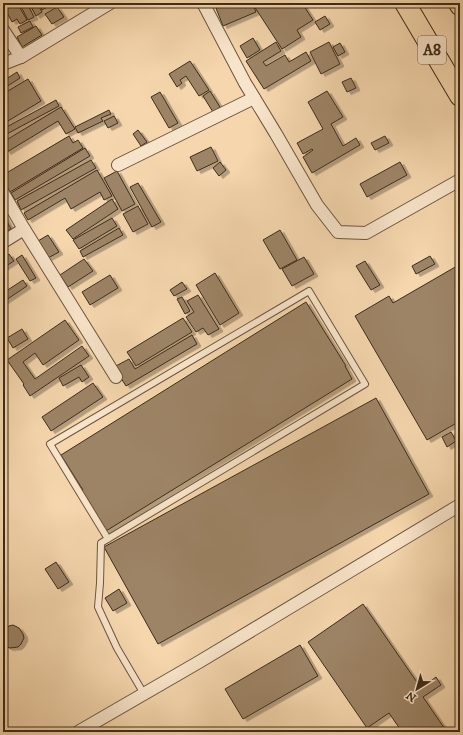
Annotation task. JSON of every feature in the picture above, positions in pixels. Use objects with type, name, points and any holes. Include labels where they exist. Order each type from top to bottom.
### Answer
[{"type":"highway","name":"A8","points":[[405,3],[460,96]]},
{"type":"street","points":[[3,64],[20,57],[110,3]]},
{"type":"street","points":[[203,3],[254,98],[317,206],[338,232],[366,233],[460,180]]},
{"type":"street","points":[[3,30],[20,57]]},
{"type":"street","points":[[118,165],[254,98]]},
{"type":"street","points":[[3,193],[116,377]]},
{"type":"street","points":[[3,242],[24,229]]},
{"type":"street","points":[[78,732],[199,662],[460,505]]},
{"type":"lane","points":[[108,539],[50,444],[309,291],[365,384],[101,544],[98,607],[117,648],[144,694]]},
{"type":"building","points":[[12,3],[17,3],[27,20],[20,24],[17,19],[12,22],[4,7]]},
{"type":"building","points":[[19,3],[27,3],[34,17],[28,20]]},
{"type":"building","points":[[29,3],[37,3],[42,12],[36,16]]},
{"type":"building","points":[[39,3],[48,3],[49,6],[42,10]]},
{"type":"building","points":[[214,3],[252,3],[256,12],[223,26]]},
{"type":"building","points":[[259,3],[302,3],[313,20],[297,30],[301,37],[282,49],[254,6]]},
{"type":"building","points":[[57,7],[64,17],[52,24],[45,14]]},
{"type":"building","points":[[325,16],[330,24],[320,30],[315,22]]},
{"type":"building","points":[[30,21],[33,27],[21,33],[18,27]]},
{"type":"building","points":[[36,26],[42,35],[22,47],[17,37]]},
{"type":"building","points":[[253,38],[260,50],[247,58],[240,46]]},
{"type":"building","points":[[276,42],[281,51],[263,62],[266,66],[285,55],[289,62],[306,52],[311,61],[264,89],[246,61]]},
{"type":"building","points":[[329,42],[340,64],[321,74],[310,52]]},
{"type":"building","points":[[340,43],[345,52],[338,56],[333,47]]},
{"type":"building","points":[[190,61],[209,90],[199,96],[186,76],[180,80],[182,83],[177,87],[169,74]]},
{"type":"building","points":[[17,72],[20,78],[3,89],[3,81]]},
{"type":"building","points":[[351,78],[356,88],[347,92],[342,82]]},
{"type":"building","points":[[28,79],[41,101],[3,124],[3,94]]},
{"type":"building","points":[[210,91],[220,107],[213,112],[203,96]]},
{"type":"building","points":[[327,91],[343,117],[331,124],[343,146],[356,138],[360,145],[312,173],[303,157],[313,150],[312,149],[303,154],[297,143],[323,129],[308,102]]},
{"type":"building","points":[[160,92],[178,123],[169,128],[151,97]]},
{"type":"building","points":[[56,100],[59,106],[3,136],[3,129]]},
{"type":"building","points":[[61,107],[75,129],[66,134],[58,121],[7,152],[3,146],[3,142]]},
{"type":"building","points":[[109,110],[111,114],[101,118],[103,121],[78,133],[75,127]]},
{"type":"building","points":[[114,116],[118,123],[108,128],[104,121]]},
{"type":"building","points":[[138,130],[147,142],[141,146],[133,134]]},
{"type":"building","points":[[69,136],[73,143],[78,140],[83,148],[10,192],[3,180],[3,175]]},
{"type":"building","points":[[385,136],[389,143],[375,150],[371,143]]},
{"type":"building","points":[[211,147],[218,161],[197,171],[190,157]]},
{"type":"building","points":[[85,148],[90,156],[15,200],[11,193]]},
{"type":"building","points":[[91,160],[96,168],[21,210],[17,201]]},
{"type":"building","points":[[220,162],[226,170],[219,176],[213,168]]},
{"type":"building","points":[[400,162],[407,175],[367,197],[360,184]]},
{"type":"building","points":[[97,170],[112,196],[104,200],[100,192],[71,209],[65,198],[28,220],[24,213]]},
{"type":"building","points":[[117,171],[135,204],[122,211],[104,178]]},
{"type":"building","points":[[138,183],[161,222],[152,227],[130,187]]},
{"type":"building","points":[[112,199],[118,209],[73,239],[66,230]]},
{"type":"building","points":[[138,206],[148,224],[133,232],[123,214]]},
{"type":"building","points":[[3,214],[11,229],[3,233]]},
{"type":"building","points":[[112,218],[117,226],[79,249],[73,240]]},
{"type":"building","points":[[119,228],[123,235],[83,257],[80,251]]},
{"type":"building","points":[[280,230],[297,260],[280,269],[263,240]]},
{"type":"building","points":[[48,235],[59,252],[48,258],[38,241]]},
{"type":"building","points":[[9,254],[14,261],[3,268],[3,258]]},
{"type":"building","points":[[22,255],[36,278],[30,281],[16,259]]},
{"type":"building","points":[[430,256],[435,264],[416,274],[412,266]]},
{"type":"building","points":[[304,257],[314,274],[292,286],[282,269]]},
{"type":"building","points":[[84,259],[93,271],[68,287],[60,275]]},
{"type":"building","points":[[365,261],[380,285],[371,290],[356,266]]},
{"type":"building","points":[[457,266],[460,272],[460,421],[427,440],[355,316],[389,296],[393,303]]},
{"type":"building","points":[[215,273],[239,313],[220,325],[196,285]]},
{"type":"building","points":[[110,275],[118,288],[90,305],[82,292]]},
{"type":"building","points":[[23,280],[27,286],[3,302],[3,293]]},
{"type":"building","points":[[182,282],[187,289],[174,296],[170,290]]},
{"type":"building","points":[[198,295],[219,329],[208,335],[203,328],[196,332],[186,317],[194,312],[187,301]]},
{"type":"building","points":[[182,297],[190,311],[185,314],[177,299]]},
{"type":"building","points":[[306,302],[346,366],[352,379],[106,531],[61,455]]},
{"type":"building","points":[[183,318],[192,332],[136,366],[127,352]]},
{"type":"building","points":[[65,320],[79,340],[43,365],[35,353],[23,362],[35,379],[82,346],[89,356],[30,396],[23,385],[24,384],[7,360]]},
{"type":"building","points":[[22,329],[28,339],[13,348],[7,338]]},
{"type":"building","points":[[192,335],[197,344],[126,386],[114,367],[129,359],[135,369]]},
{"type":"building","points":[[81,365],[89,377],[82,382],[79,377],[63,386],[59,378]]},
{"type":"building","points":[[93,383],[103,397],[51,431],[42,417]]},
{"type":"building","points":[[376,398],[429,494],[158,644],[104,547]]},
{"type":"building","points":[[451,432],[456,441],[447,447],[442,437]]},
{"type":"building","points":[[56,562],[69,582],[58,589],[45,569]]},
{"type":"building","points":[[119,589],[127,603],[113,611],[105,598]]},
{"type":"building","points":[[363,604],[421,688],[436,677],[441,685],[423,697],[447,732],[402,732],[389,713],[367,728],[308,642]]},
{"type":"building","points":[[13,625],[19,628],[24,638],[18,647],[10,648],[3,643],[3,630]]},
{"type":"building","points":[[300,645],[318,676],[243,719],[225,689]]}]
